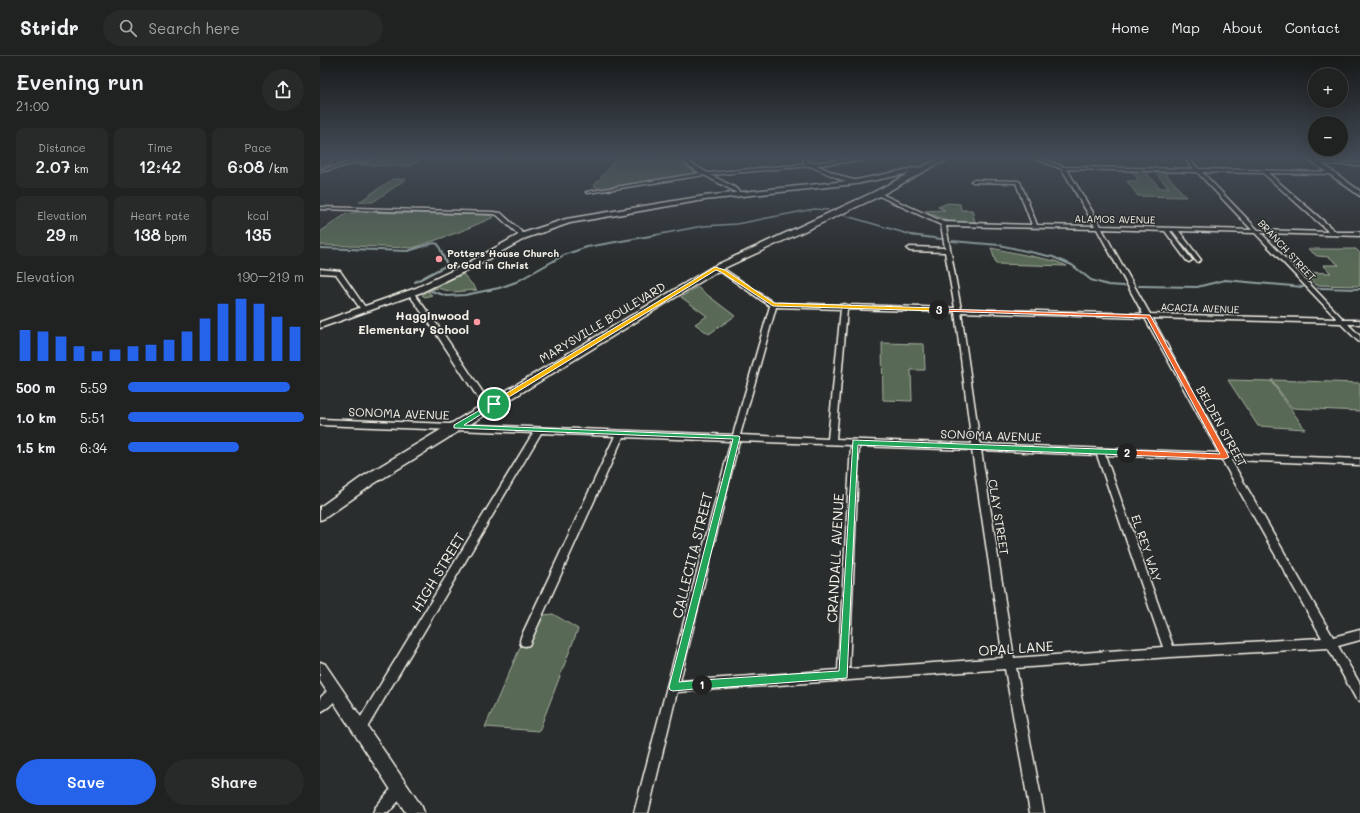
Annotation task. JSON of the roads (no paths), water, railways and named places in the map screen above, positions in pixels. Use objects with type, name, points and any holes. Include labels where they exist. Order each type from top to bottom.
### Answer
[{"type":"main road","points":[[320,325],[411,293],[469,266],[523,236],[550,226],[581,218],[757,191]]},
{"type":"main road","name":"MARYSVILLE BOULEVARD","points":[[320,514],[356,487],[715,269],[882,191]]},
{"type":"street","points":[[588,192],[592,191]]},
{"type":"street","points":[[1022,191],[1036,226]]},
{"type":"street","name":"BELDEN STREET","points":[[1078,191],[1225,457],[1360,695]]},
{"type":"street","name":"BRANCH STREET","points":[[1218,191],[1360,340]]},
{"type":"street","points":[[1286,191],[1336,234]]},
{"type":"street","name":"ALAMOS AVENUE","points":[[877,194],[943,224],[1360,234]]},
{"type":"street","points":[[320,208],[493,213],[499,214],[523,236]]},
{"type":"street","name":"CLAY STREET","points":[[943,224],[958,310],[976,447],[1009,663],[1037,813]]},
{"type":"street","points":[[1167,230],[1188,258],[1196,258],[1175,230]]},
{"type":"street","points":[[910,249],[947,250]]},
{"type":"street","points":[[715,269],[723,271],[773,305]]},
{"type":"street","points":[[320,271],[338,272],[364,310]]},
{"type":"street","points":[[411,293],[483,398],[494,404]]},
{"type":"street","name":"ACACIA AVENUE","points":[[773,305],[1360,322]]},
{"type":"street","name":"CALLECITA STREET","points":[[641,813],[736,437],[773,305]]},
{"type":"street","points":[[832,441],[844,306]]},
{"type":"street","name":"SONOMA AVENUE","points":[[320,422],[1360,462]]},
{"type":"street","name":"HIGH STREET","points":[[360,729],[539,430]]},
{"type":"street","points":[[525,641],[621,433]]},
{"type":"street","name":"CRANDALL AVENUE","points":[[843,675],[855,442]]},
{"type":"street","name":"EL REY WAY","points":[[1100,452],[1170,652]]},
{"type":"street","name":"OPAL LANE","points":[[673,687],[1170,652],[1330,643],[1360,634]]},
{"type":"street","points":[[320,669],[416,813]]},
{"type":"street","points":[[320,706],[335,691]]},
{"type":"street","points":[[380,813],[400,789]]},
{"type":"waterway","points":[[650,236],[703,226],[737,224],[814,209],[828,210]]},
{"type":"waterway","points":[[843,215],[912,235]]},
{"type":"waterway","points":[[431,291],[447,296],[465,295],[499,288],[516,282],[564,255],[587,247],[656,235]]},
{"type":"waterway","points":[[912,235],[941,239]]},
{"type":"waterway","points":[[952,241],[999,245],[1053,257],[1072,265],[1091,280],[1108,285],[1124,286]]},
{"type":"waterway","points":[[320,248],[408,251],[434,243],[438,244],[447,265],[415,282]]},
{"type":"waterway","points":[[1139,286],[1197,287],[1225,280],[1303,287]]},
{"type":"waterway","points":[[1318,288],[1360,289]]},
{"type":"place","name":"Potters House Church of God in Christ","points":[[439,259]]},
{"type":"place","name":"Hagginwood Elementary School","points":[[477,322]]}]
